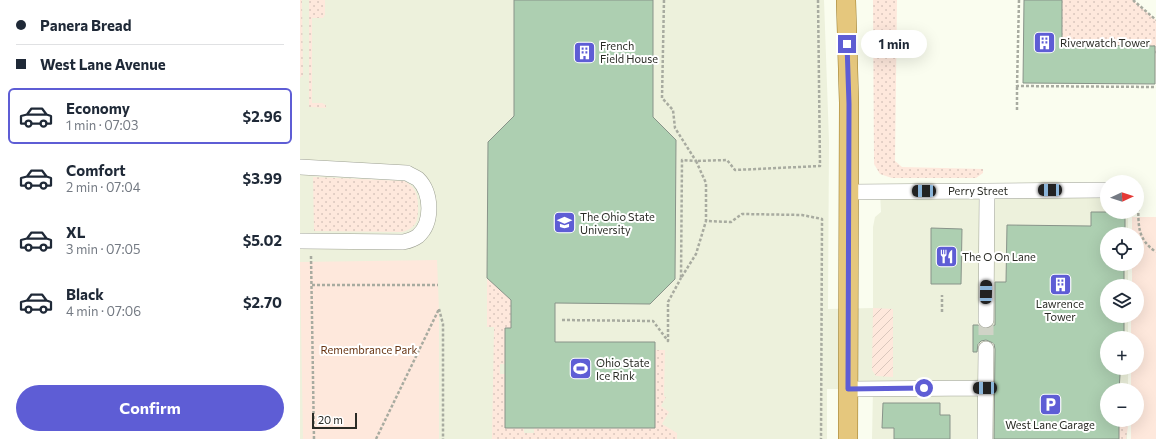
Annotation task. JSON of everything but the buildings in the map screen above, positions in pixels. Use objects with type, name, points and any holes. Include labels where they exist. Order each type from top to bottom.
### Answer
[{"type":"main road","points":[[846,0],[849,104],[848,439]]},
{"type":"street","points":[[300,167],[407,173],[417,179],[424,189],[428,200],[428,215],[424,228],[417,238],[403,242],[300,241]]},
{"type":"street","name":"Perry Street","points":[[848,192],[1100,190]]},
{"type":"street","points":[[986,320],[988,191]]},
{"type":"street","points":[[985,439],[986,349]]},
{"type":"street","points":[[848,389],[985,388]]},
{"type":"path","points":[[562,320],[653,322],[668,341],[668,302],[696,254],[706,221],[706,183],[696,161],[675,128],[672,110],[662,98],[664,0]]},
{"type":"path","points":[[681,278],[682,160],[727,160],[735,170],[820,166],[818,0]]},
{"type":"path","points":[[1017,110],[1019,0]]},
{"type":"path","points":[[1133,0],[1156,20]]},
{"type":"path","points":[[1017,86],[1156,87]]},
{"type":"path","points":[[706,221],[731,222],[742,214],[802,215],[822,219],[821,439]]},
{"type":"path","points":[[1139,219],[1139,232],[1148,246],[1156,252]]},
{"type":"path","points":[[311,255],[314,439]]},
{"type":"path","points":[[312,285],[438,285]]},
{"type":"path","points":[[942,295],[942,312]]},
{"type":"path","points":[[376,439],[439,309],[443,324],[443,439]]},
{"type":"shaded area","name":"The Ohio State University","points":[[300,0],[824,0],[829,141],[828,309],[873,308],[873,227],[875,217],[881,212],[880,192],[1100,190],[1100,219],[1128,219],[1128,227],[1100,227],[1100,271],[1128,271],[1128,279],[1100,279],[1100,323],[1128,323],[1128,331],[1100,331],[1100,375],[1128,375],[1128,383],[1100,383],[1100,427],[1127,427],[1127,439],[872,439],[873,389],[827,389],[827,439],[300,439]]},
{"type":"green space","points":[[300,0],[302,0],[303,75],[300,78]]},
{"type":"green space","points":[[309,0],[325,0],[325,15],[323,18],[312,18],[312,103],[322,103],[326,105],[326,108],[309,107]]},
{"type":"green space","points":[[873,0],[897,0],[895,161],[902,167],[983,169],[983,173],[976,178],[892,178],[880,174],[874,164]]},
{"type":"green space","points":[[1062,0],[1133,0],[1156,20],[1156,87],[1155,46],[1066,45],[1062,41]]},
{"type":"green space","points":[[313,177],[404,181],[414,189],[417,195],[417,221],[410,229],[402,232],[314,231]]},
{"type":"green space","points":[[1156,217],[1156,439],[1131,439],[1131,427],[1144,427],[1144,383],[1131,383],[1131,375],[1144,375],[1144,331],[1131,331],[1131,323],[1144,323],[1144,279],[1132,279],[1132,271],[1144,271],[1144,227],[1132,227],[1132,219]]},
{"type":"green space","name":"Remembrance Park","points":[[437,260],[439,309],[439,439],[303,439],[300,262]]},
{"type":"green space","points":[[487,278],[511,300],[511,328],[505,364],[500,364],[500,374],[505,374],[524,428],[524,433],[534,433],[534,428],[654,428],[654,350],[665,350],[664,396],[666,397],[661,406],[669,412],[662,424],[677,433],[677,439],[492,439],[494,327],[487,327]]},
{"type":"green space","points":[[873,308],[893,309],[893,377],[876,376],[872,370]]},
{"type":"green space","points":[[1119,427],[1128,427],[1126,439],[1119,439]]},
{"type":"tunnel","points":[[986,320],[986,349]]},
{"type":"place","name":"Riverwatch Tower","points":[[1044,43]]},
{"type":"place","name":"French Field House","points":[[584,52]]},
{"type":"place","name":"The Ohio State University","points":[[564,223]]},
{"type":"place","name":"The O On Lane","points":[[946,257]]},
{"type":"place","name":"Lawrence Tower","points":[[1060,284]]},
{"type":"place","name":"Ohio State Ice Rink","points":[[580,369]]},
{"type":"place","name":"West Lane Garage","points":[[1050,405]]},
{"type":"route","points":[[847,44],[849,104],[848,389],[924,388]]}]
